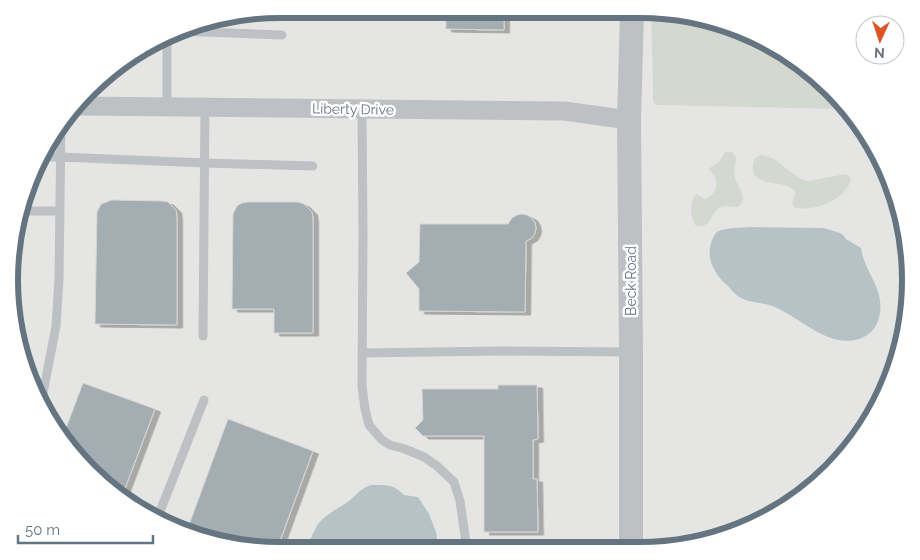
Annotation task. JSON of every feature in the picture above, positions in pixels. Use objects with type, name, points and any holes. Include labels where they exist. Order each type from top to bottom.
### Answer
[{"type":"street","name":"Beck Road","points":[[630,542],[629,120],[632,18]]},
{"type":"street","name":"Liberty Drive","points":[[84,106],[564,111],[629,120]]},
{"type":"lane","points":[[194,32],[282,35]]},
{"type":"lane","points":[[167,44],[167,107]]},
{"type":"lane","points":[[203,336],[205,107]]},
{"type":"lane","points":[[362,109],[364,234],[362,386],[364,409],[370,426],[382,440],[390,445],[424,457],[454,482],[460,501],[466,542]]},
{"type":"lane","points":[[43,392],[56,326],[59,280],[61,136]]},
{"type":"lane","points":[[49,157],[313,166]]},
{"type":"lane","points":[[26,211],[60,211]]},
{"type":"lane","points":[[362,353],[631,352]]},
{"type":"lane","points":[[160,513],[204,400]]},
{"type":"shaded area","points":[[263,18],[657,18],[708,26],[724,31],[756,45],[786,62],[826,94],[848,120],[867,149],[883,180],[894,212],[902,263],[900,314],[894,348],[883,380],[858,426],[826,466],[800,488],[771,507],[740,523],[708,534],[657,542],[263,542],[212,534],[196,529],[164,515],[134,498],[94,466],[72,440],[53,411],[37,380],[26,348],[18,297],[18,263],[26,212],[37,180],[62,134],[94,94],[120,72],[149,53],[180,37],[212,26]]},
{"type":"shaded area","points":[[651,18],[657,18],[708,26],[740,37],[756,45],[800,72],[826,94],[839,109],[655,105],[653,100]]},
{"type":"shaded area","points":[[725,152],[732,152],[736,157],[734,173],[742,194],[742,203],[738,207],[721,207],[714,213],[708,223],[701,226],[695,225],[691,213],[692,201],[696,194],[705,199],[713,193],[716,181],[708,169],[719,162]]},
{"type":"shaded area","points":[[761,155],[774,159],[801,179],[808,181],[846,174],[850,177],[851,181],[842,194],[828,203],[812,208],[795,208],[792,203],[795,192],[791,188],[756,177],[753,171],[753,163]]},
{"type":"shaded area","points":[[750,227],[824,228],[840,233],[861,248],[880,301],[878,321],[873,330],[859,339],[847,341],[836,339],[825,336],[772,306],[738,296],[723,282],[713,267],[710,255],[711,243],[719,231]]},
{"type":"shaded area","points":[[368,486],[389,486],[397,489],[404,495],[418,497],[429,514],[438,542],[310,542],[321,520]]},
{"type":"building","points":[[446,18],[504,18],[504,30],[446,29]]},
{"type":"building","points":[[112,200],[162,201],[168,202],[176,210],[177,325],[95,324],[97,212],[101,204]]},
{"type":"building","points":[[248,202],[298,202],[304,204],[312,212],[313,333],[274,333],[274,309],[232,309],[233,214],[237,206]]},
{"type":"building","points":[[522,214],[532,218],[536,228],[532,238],[526,241],[525,312],[419,311],[419,289],[406,273],[419,262],[420,224],[508,224],[512,218]]},
{"type":"building","points":[[83,383],[155,409],[124,491],[94,466],[65,430]]},
{"type":"building","points":[[498,385],[537,385],[538,439],[533,440],[533,479],[537,479],[538,532],[484,532],[484,436],[423,436],[415,428],[423,420],[422,389],[498,389]]},
{"type":"building","points":[[228,419],[313,451],[280,542],[246,540],[212,534],[189,526]]}]
